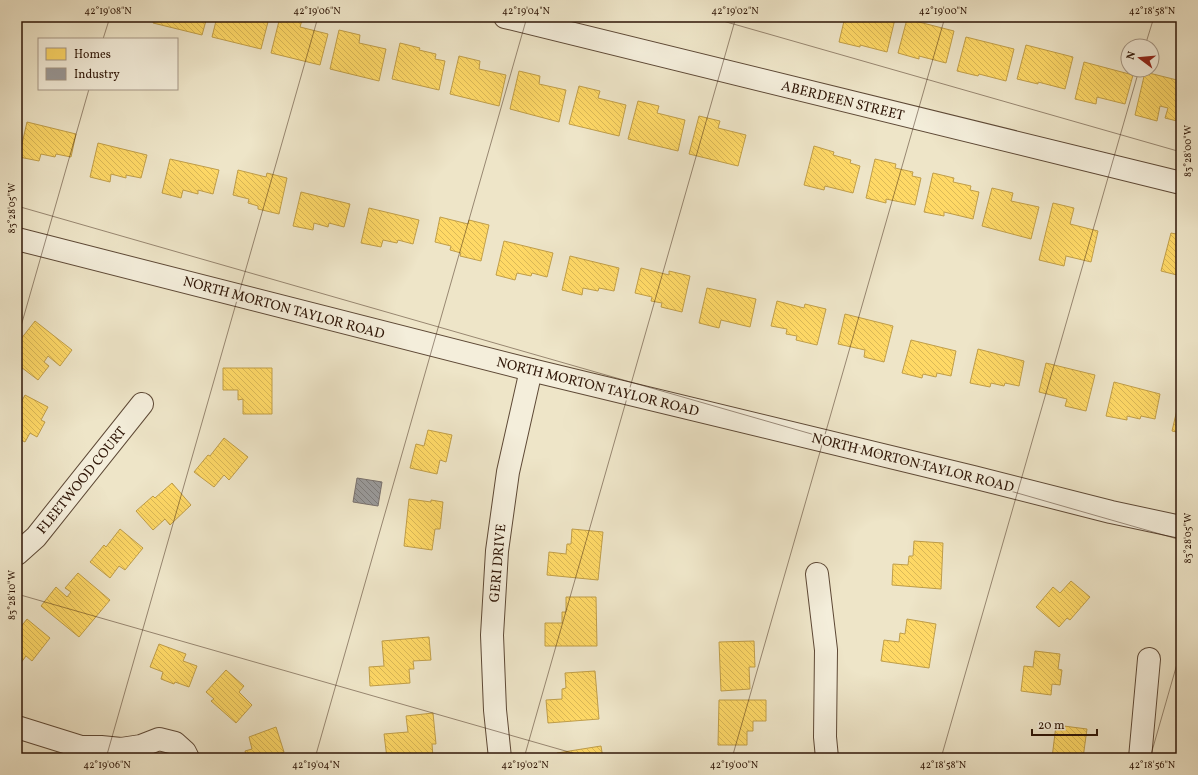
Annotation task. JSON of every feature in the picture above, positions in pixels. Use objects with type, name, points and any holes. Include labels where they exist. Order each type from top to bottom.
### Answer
[{"type":"street","name":"ABERDEEN STREET","points":[[506,17],[1181,183]]},
{"type":"street","name":"NORTH MORTON TAYLOR ROAD","points":[[17,239],[531,370],[966,475],[1111,512],[1181,527]]},
{"type":"street","name":"GERI DRIVE","points":[[500,758],[494,710],[492,635],[497,551],[508,472],[531,370]]},
{"type":"street","name":"FLEETWOOD COURT","points":[[17,554],[36,537],[142,404]]},
{"type":"street","points":[[817,574],[826,650],[825,737],[827,758]]},
{"type":"street","points":[[1140,758],[1149,659]]},
{"type":"street","points":[[17,727],[81,747],[101,758]]},
{"type":"street","points":[[81,747],[121,749],[141,746],[159,739],[175,743],[185,752],[188,758]]},
{"type":"building: Homes","points":[[155,17],[207,17],[202,35],[153,23]]},
{"type":"building: Homes","points":[[217,17],[269,18],[261,49],[212,37]]},
{"type":"building: Homes","points":[[280,17],[290,17],[302,20],[300,27],[328,34],[320,65],[271,53]]},
{"type":"building: Homes","points":[[845,17],[886,17],[895,19],[887,52],[860,45],[860,47],[839,42]]},
{"type":"building: Homes","points":[[907,19],[954,31],[946,63],[919,56],[919,59],[898,53]]},
{"type":"building: Homes","points":[[339,30],[360,35],[359,43],[386,49],[379,81],[330,69]]},
{"type":"building: Homes","points":[[966,37],[1014,49],[1006,81],[979,74],[978,76],[957,71]]},
{"type":"building: Homes","points":[[400,43],[436,54],[435,59],[445,61],[439,90],[392,79]]},
{"type":"building: Homes","points":[[1026,45],[1073,57],[1065,89],[1038,82],[1038,84],[1017,79]]},
{"type":"building: Homes","points":[[459,56],[480,61],[479,69],[506,75],[499,106],[450,94]]},
{"type":"building: Homes","points":[[1084,62],[1120,72],[1120,78],[1132,78],[1125,104],[1097,97],[1096,104],[1075,99]]},
{"type":"building: Homes","points":[[519,71],[540,76],[539,84],[566,90],[559,122],[510,109]]},
{"type":"building: Homes","points":[[1160,76],[1181,81],[1181,122],[1165,118],[1168,108],[1160,106],[1157,121],[1135,115],[1144,78],[1160,78]]},
{"type":"building: Homes","points":[[579,86],[600,91],[598,98],[626,105],[619,136],[569,124]]},
{"type":"building: Homes","points":[[638,101],[659,106],[657,113],[685,120],[678,151],[628,139]]},
{"type":"building: Homes","points":[[699,116],[720,121],[718,128],[746,135],[738,166],[689,154]]},
{"type":"building: Homes","points":[[27,122],[76,134],[71,157],[56,154],[55,157],[41,154],[39,161],[19,157]]},
{"type":"building: Homes","points":[[98,143],[147,155],[141,178],[126,175],[126,178],[111,174],[110,182],[90,177]]},
{"type":"building: Homes","points":[[814,146],[834,152],[833,155],[851,160],[850,163],[860,166],[853,193],[825,186],[824,190],[804,185]]},
{"type":"building: Homes","points":[[170,159],[219,170],[213,194],[198,190],[198,194],[183,190],[181,198],[162,193]]},
{"type":"building: Homes","points":[[875,159],[896,164],[895,168],[913,172],[912,176],[921,178],[915,205],[886,199],[886,203],[866,198]]},
{"type":"building: Homes","points":[[238,170],[266,177],[267,173],[287,178],[279,214],[258,209],[258,206],[248,203],[249,199],[233,195]]},
{"type":"building: Homes","points":[[933,173],[954,178],[953,182],[971,186],[970,190],[979,192],[973,219],[944,212],[944,216],[924,212]]},
{"type":"building: Homes","points":[[992,188],[1013,193],[1011,201],[1039,207],[1031,239],[982,226]]},
{"type":"building: Homes","points":[[301,192],[350,204],[344,227],[329,223],[328,227],[314,223],[313,230],[293,226]]},
{"type":"building: Homes","points":[[1053,203],[1074,208],[1070,224],[1098,231],[1091,262],[1066,256],[1064,266],[1039,260]]},
{"type":"building: Homes","points":[[369,208],[419,220],[413,244],[398,240],[397,243],[383,240],[381,247],[361,243]]},
{"type":"building: Homes","points":[[440,217],[468,224],[469,220],[489,225],[481,261],[460,256],[461,253],[450,250],[451,246],[435,242]]},
{"type":"building: Homes","points":[[1171,233],[1181,235],[1181,276],[1161,271]]},
{"type":"building: Homes","points":[[504,241],[553,253],[547,277],[532,273],[531,276],[517,273],[515,280],[496,275]]},
{"type":"building: Homes","points":[[570,256],[619,268],[614,291],[599,288],[598,291],[583,288],[582,295],[562,290]]},
{"type":"building: Homes","points":[[641,268],[669,275],[669,271],[690,276],[682,312],[661,307],[662,303],[651,301],[652,297],[635,293]]},
{"type":"building: Homes","points":[[707,288],[756,299],[750,327],[721,320],[719,328],[699,323]]},
{"type":"building: Homes","points":[[777,301],[804,308],[805,304],[826,309],[817,345],[796,340],[797,336],[786,334],[787,329],[771,326]]},
{"type":"building: Homes","points":[[845,314],[893,326],[884,362],[864,357],[865,350],[838,344]]},
{"type":"building: Homes","points":[[35,321],[72,350],[60,366],[48,356],[44,362],[49,366],[38,380],[17,364],[17,344]]},
{"type":"building: Homes","points":[[911,340],[956,351],[951,376],[937,373],[936,377],[923,374],[922,378],[902,373]]},
{"type":"building: Homes","points":[[978,349],[1024,361],[1019,386],[1005,383],[1004,386],[991,383],[990,387],[970,383]]},
{"type":"building: Homes","points":[[1046,363],[1095,375],[1086,411],[1065,406],[1067,399],[1039,392]]},
{"type":"building: Homes","points":[[223,368],[272,368],[272,414],[243,414],[243,399],[238,400],[238,390],[223,390]]},
{"type":"building: Homes","points":[[1114,382],[1160,394],[1155,419],[1141,416],[1140,419],[1127,416],[1127,420],[1106,416]]},
{"type":"building: Homes","points":[[25,395],[48,407],[41,420],[45,422],[37,437],[30,433],[25,442],[17,438],[17,410]]},
{"type":"building: Homes","points":[[1181,397],[1181,433],[1172,431]]},
{"type":"building: Homes","points":[[428,430],[452,435],[446,462],[440,460],[437,474],[410,468],[416,444],[424,446]]},
{"type":"building: Homes","points":[[224,438],[248,457],[229,480],[224,475],[214,487],[194,472],[208,455],[210,456]]},
{"type":"building: Homes","points":[[172,483],[191,505],[170,525],[165,519],[153,530],[136,511],[153,496],[155,498]]},
{"type":"building: Homes","points":[[409,499],[443,502],[440,529],[435,529],[432,550],[404,546]]},
{"type":"building: Homes","points":[[120,529],[143,548],[125,570],[119,566],[110,578],[90,562],[104,545],[106,547]]},
{"type":"building: Homes","points":[[572,529],[603,532],[598,580],[547,575],[549,552],[566,554],[567,544],[571,544]]},
{"type":"building: Homes","points":[[914,541],[943,543],[941,589],[892,585],[893,564],[908,565],[909,556],[913,556]]},
{"type":"building: Homes","points":[[78,573],[110,600],[79,637],[41,606],[56,587],[67,597],[71,592],[65,588]]},
{"type":"building: Homes","points":[[1071,581],[1090,597],[1070,620],[1067,618],[1059,627],[1036,607],[1053,587],[1060,593]]},
{"type":"building: Homes","points":[[566,597],[596,597],[597,646],[545,646],[545,623],[562,623],[562,612],[566,612]]},
{"type":"building: Homes","points":[[27,619],[50,638],[32,661],[26,656],[17,668],[17,632]]},
{"type":"building: Homes","points":[[907,619],[936,624],[929,668],[881,661],[884,640],[899,642],[900,633],[905,634]]},
{"type":"building: Homes","points":[[429,637],[431,660],[413,661],[414,669],[409,669],[410,683],[370,686],[369,667],[384,666],[382,641]]},
{"type":"building: Homes","points":[[754,641],[755,667],[749,667],[750,689],[721,691],[719,642]]},
{"type":"building: Homes","points":[[159,644],[186,654],[183,661],[197,666],[189,687],[175,682],[174,684],[161,679],[163,672],[150,667]]},
{"type":"building: Homes","points":[[1035,651],[1060,654],[1058,669],[1062,670],[1060,685],[1052,684],[1051,695],[1021,691],[1024,666],[1033,667]]},
{"type":"building: Homes","points":[[226,670],[244,686],[239,692],[252,705],[236,723],[211,701],[214,699],[206,692]]},
{"type":"building: Homes","points":[[595,671],[599,719],[548,723],[546,700],[562,699],[562,689],[566,688],[565,673]]},
{"type":"building: Homes","points":[[719,700],[766,700],[766,721],[753,721],[753,731],[747,731],[747,745],[718,745]]},
{"type":"building: Homes","points":[[433,713],[436,744],[432,744],[433,757],[387,758],[384,734],[408,732],[406,716]]},
{"type":"building: Homes","points":[[1056,725],[1087,729],[1083,758],[1052,758]]},
{"type":"building: Homes","points":[[276,727],[284,752],[278,754],[279,758],[247,758],[245,751],[252,749],[249,737]]},
{"type":"building: Homes","points":[[601,746],[603,758],[558,758],[557,753]]},
{"type":"building: Industry","points":[[357,478],[382,482],[378,506],[353,502]]}]
